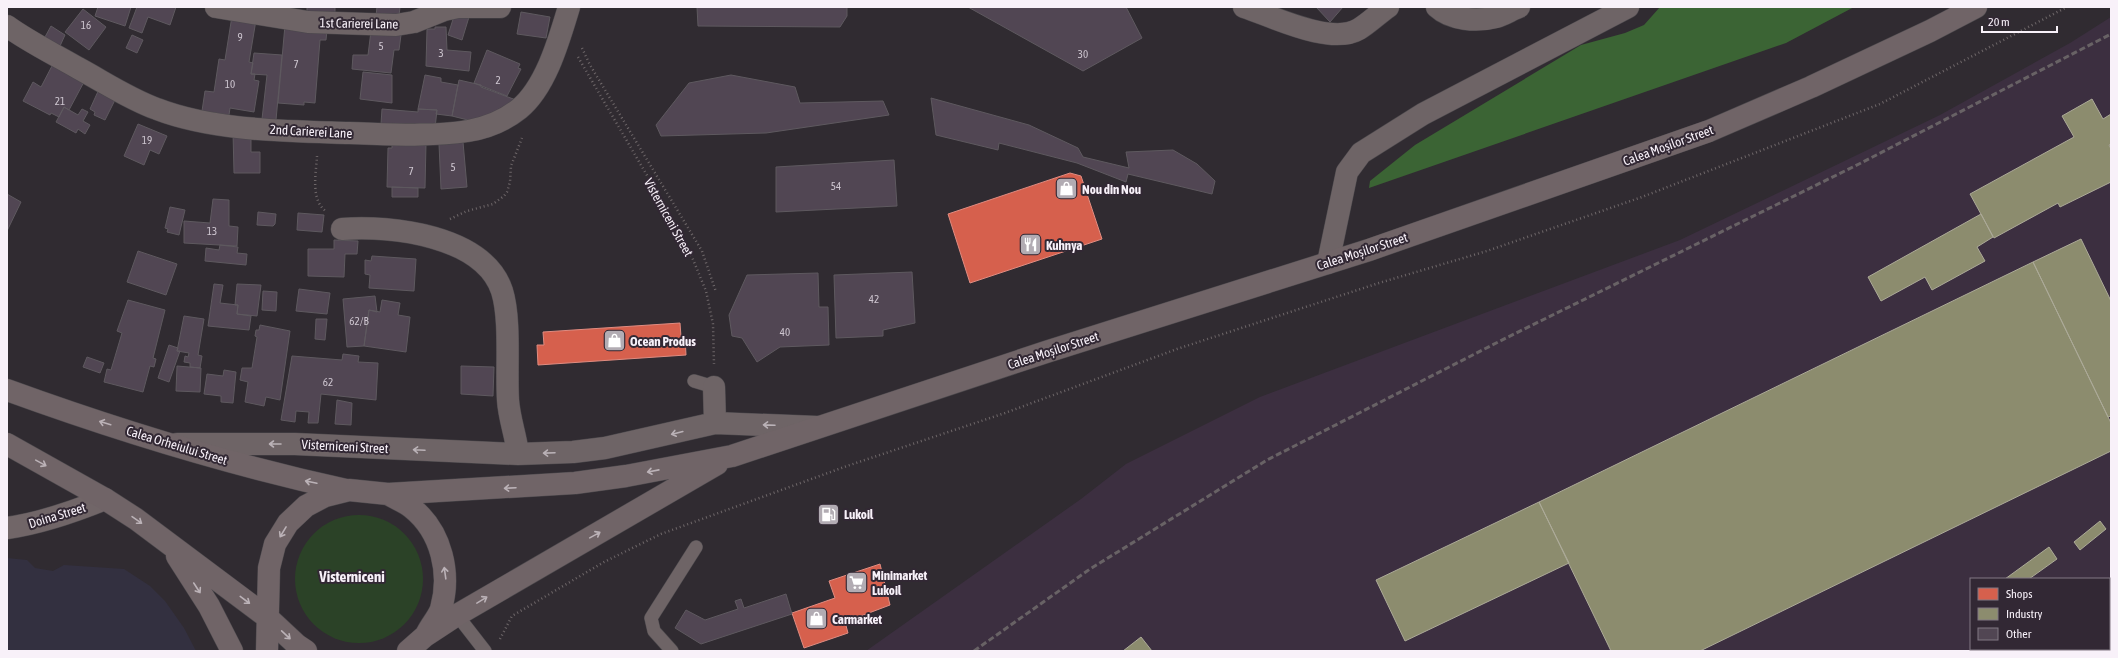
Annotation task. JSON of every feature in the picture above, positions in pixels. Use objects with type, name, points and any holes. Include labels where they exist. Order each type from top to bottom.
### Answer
[{"type":"main road","name":"Calea Moșilor Street","points":[[732,456],[1046,352],[1328,263],[1709,130],[1811,87],[1930,31],[1976,7]]},
{"type":"main road","name":"Calea Orheiului Street","points":[[7,390],[56,408],[172,444],[279,475],[349,490]]},
{"type":"main road","points":[[7,444],[105,499],[168,543],[267,617],[306,651]]},
{"type":"main road","points":[[267,651],[269,568],[275,544],[288,523],[306,506],[325,496],[349,490],[388,494],[575,483],[626,476],[732,456]]},
{"type":"main road","points":[[408,651],[426,636],[457,615],[732,456]]},
{"type":"main road","points":[[388,494],[412,508],[425,522],[441,551],[446,581],[440,610],[426,636]]},
{"type":"main road","name":"Doina Street","points":[[7,528],[34,524],[55,518],[105,499]]},
{"type":"main road","points":[[168,543],[209,606],[232,651]]},
{"type":"street","name":"1st Carierei Lane","points":[[216,7],[308,22],[396,25],[414,22],[444,10],[458,7],[500,7]]},
{"type":"street","name":"2nd Carierei Lane","points":[[7,26],[124,94],[157,109],[212,124],[317,132],[404,135],[469,131],[497,123],[518,110],[529,100],[553,55],[571,35],[569,7]]},
{"type":"street","points":[[1244,7],[1312,30],[1328,34],[1343,34],[1358,30],[1388,7]]},
{"type":"street","points":[[1437,7],[1454,17],[1475,20],[1496,17],[1519,7]]},
{"type":"street","points":[[1328,263],[1347,172],[1362,153],[1423,114],[1628,7]]},
{"type":"street","points":[[347,228],[392,228],[452,245],[470,252],[486,264],[495,276],[502,291],[505,308],[508,402],[518,454]]},
{"type":"street","points":[[704,384],[715,423]]},
{"type":"street","name":"Visterniceni Street","points":[[172,444],[295,444],[518,454],[573,452],[599,449],[661,437],[715,423],[822,427]]},
{"type":"lane","points":[[672,651],[654,631],[651,618],[696,547]]},
{"type":"lane","points":[[457,615],[485,651]]},
{"type":"path","points":[[499,642],[512,616],[604,562],[661,534],[847,466],[1005,413],[1177,349],[1380,283],[1487,251],[1642,197],[1880,104],[2067,7]]},
{"type":"path","points":[[571,35],[702,252],[716,292]]},
{"type":"path","name":"Visterniceni Street","points":[[571,35],[673,220],[692,257],[706,291],[712,324],[704,384]]},
{"type":"path","points":[[414,234],[416,229],[424,224],[450,219],[467,211],[493,204],[504,196],[510,182],[511,166],[521,138],[529,100]]},
{"type":"path","points":[[317,132],[316,196],[320,207],[347,228]]},
{"type":"shaded area","points":[[2111,17],[2111,651],[866,651],[1081,499],[1126,464],[1260,397],[1680,240],[1940,115],[2070,43]]},
{"type":"shaded area","points":[[7,558],[27,560],[35,568],[53,571],[64,565],[124,569],[150,586],[165,601],[184,628],[196,651],[7,651]]},
{"type":"green space","points":[[1660,7],[1854,7],[1786,43],[1369,188],[1370,181],[1415,145],[1581,45],[1625,33],[1644,25]]},
{"type":"green space","points":[[365,515],[378,517],[395,525],[405,533],[413,543],[421,560],[423,579],[421,598],[413,615],[405,625],[395,633],[378,641],[353,643],[340,641],[323,633],[313,625],[305,615],[297,598],[295,573],[297,560],[305,543],[313,533],[323,525],[340,517]]},
{"type":"building: Shops","points":[[1070,173],[1081,176],[1102,239],[970,283],[948,214]]},
{"type":"building: Shops","name":"Ocean Produs","points":[[680,323],[681,337],[685,337],[686,355],[538,365],[537,345],[544,345],[543,332]]},
{"type":"building: Shops","points":[[880,564],[890,605],[845,622],[848,633],[804,648],[792,613],[835,598],[829,581]]},
{"type":"building: Industry","points":[[2092,99],[2103,119],[2111,114],[2111,144],[2109,145],[2111,149],[2111,182],[2060,207],[2058,203],[1994,238],[1970,194],[2074,137],[2062,116]]},
{"type":"building: Industry","points":[[1981,214],[1993,237],[1977,247],[1985,261],[1932,290],[1925,277],[1881,301],[1868,277]]},
{"type":"building: Industry","points":[[2081,239],[2111,301],[2111,416],[2108,417],[2033,262]]},
{"type":"building: Industry","points":[[2033,262],[2111,423],[2111,451],[1700,651],[1611,651],[1539,502]]},
{"type":"building: Industry","points":[[1539,502],[1569,563],[1405,641],[1376,580]]},
{"type":"building: Industry","points":[[2100,521],[2106,529],[2080,550],[2074,542]]},
{"type":"building: Industry","points":[[2049,547],[2057,559],[2030,578],[2006,578]]},
{"type":"building: Industry","points":[[2111,593],[2111,647],[2110,648]]},
{"type":"building: Industry","points":[[1141,637],[1152,651],[1123,651]]},
{"type":"building: Industry","points":[[1989,650],[2006,650],[2005,651]]},
{"type":"building: Industry","points":[[2014,650],[2108,650],[2107,651]]},
{"type":"building: Other","points":[[98,7],[131,7],[125,26],[95,16]]},
{"type":"building: Other","points":[[137,7],[176,7],[170,25],[148,17],[142,33],[129,28]]},
{"type":"building: Other","points":[[307,7],[335,7],[335,17],[307,16]]},
{"type":"building: Other","points":[[377,7],[400,7],[399,16],[376,16]]},
{"type":"building: Other","points":[[697,7],[847,7],[847,16],[840,27],[698,26]]},
{"type":"building: Other","points":[[968,7],[1126,7],[1142,38],[1083,71]]},
{"type":"building: Other","points":[[1316,7],[1343,7],[1330,22]]},
{"type":"building: Other","points":[[83,9],[106,27],[89,50],[65,32]]},
{"type":"building: Other","points":[[521,12],[550,17],[546,38],[517,34]]},
{"type":"building: Other","points":[[455,13],[469,17],[462,40],[448,35]]},
{"type":"building: Other","points":[[232,16],[256,20],[249,62],[253,63],[251,74],[255,74],[254,80],[259,81],[254,112],[230,108],[229,115],[202,111],[205,91],[214,92],[219,59],[225,60]]},
{"type":"building: Other","points":[[285,25],[327,30],[326,40],[320,40],[315,103],[304,102],[304,105],[278,103]]},
{"type":"building: Other","points":[[51,26],[65,35],[60,46],[45,37]]},
{"type":"building: Other","points":[[435,27],[446,27],[447,50],[471,52],[469,71],[426,66],[427,29],[435,29]]},
{"type":"building: Other","points":[[371,31],[401,35],[399,50],[394,50],[391,73],[352,69],[353,55],[368,55]]},
{"type":"building: Other","points":[[132,35],[143,40],[137,53],[126,48]]},
{"type":"building: Other","points":[[487,50],[520,64],[518,68],[521,69],[507,96],[474,83]]},
{"type":"building: Other","points":[[254,53],[282,55],[276,120],[262,119],[267,75],[251,74]]},
{"type":"building: Other","points":[[53,64],[85,80],[69,110],[64,107],[59,117],[51,113],[50,115],[23,101],[33,82],[41,87]]},
{"type":"building: Other","points":[[363,72],[392,75],[392,103],[360,99]]},
{"type":"building: Other","points":[[425,75],[441,78],[441,82],[458,85],[452,116],[436,114],[437,110],[418,109]]},
{"type":"building: Other","points":[[731,75],[795,87],[800,103],[883,101],[889,115],[766,133],[661,136],[656,125],[689,83]]},
{"type":"building: Other","points":[[459,80],[481,85],[481,87],[516,100],[480,123],[452,116]]},
{"type":"building: Other","points":[[100,87],[116,98],[105,120],[94,115],[95,112],[90,109]]},
{"type":"building: Other","points":[[931,98],[1029,125],[1078,148],[1083,157],[1129,168],[1126,152],[1173,150],[1197,164],[1215,181],[1212,194],[1128,174],[1126,182],[1077,163],[999,143],[998,150],[936,135]]},
{"type":"building: Other","points":[[64,107],[78,115],[82,109],[88,112],[83,121],[90,125],[85,134],[78,129],[76,133],[56,122]]},
{"type":"building: Other","points":[[382,109],[418,112],[418,109],[437,110],[435,128],[381,124]]},
{"type":"building: Other","points":[[138,124],[167,136],[159,154],[150,150],[144,165],[124,156]]},
{"type":"building: Other","points":[[251,131],[251,152],[260,152],[260,173],[234,173],[233,132]]},
{"type":"building: Other","points":[[392,142],[426,143],[425,188],[387,187],[388,148],[392,148]]},
{"type":"building: Other","points":[[463,142],[467,187],[441,189],[439,144]]},
{"type":"building: Other","points":[[894,160],[897,206],[776,212],[776,167]]},
{"type":"building: Other","points":[[392,187],[418,188],[418,197],[392,197]]},
{"type":"building: Other","points":[[7,194],[21,202],[7,231]]},
{"type":"building: Other","points":[[213,199],[229,200],[229,226],[238,227],[237,246],[184,243],[184,221],[210,223]]},
{"type":"building: Other","points":[[170,207],[185,210],[179,235],[167,232],[168,229],[165,228]]},
{"type":"building: Other","points":[[258,212],[276,214],[275,224],[273,226],[257,225]]},
{"type":"building: Other","points":[[298,213],[324,215],[322,232],[297,230]]},
{"type":"building: Other","points":[[334,240],[358,241],[357,254],[345,254],[344,277],[308,276],[308,249],[334,249]]},
{"type":"building: Other","points":[[220,245],[238,247],[237,253],[247,254],[246,265],[205,261],[206,248],[219,250]]},
{"type":"building: Other","points":[[138,251],[177,264],[166,295],[127,282]]},
{"type":"building: Other","points":[[372,256],[416,259],[414,291],[369,288],[370,275],[365,274],[365,260],[371,261]]},
{"type":"building: Other","points":[[912,272],[915,323],[883,330],[883,336],[836,338],[834,275]]},
{"type":"building: Other","points":[[818,273],[819,307],[828,307],[829,345],[780,347],[757,362],[742,338],[732,336],[729,315],[747,275]]},
{"type":"building: Other","points":[[214,284],[223,285],[220,303],[238,305],[237,314],[251,316],[249,330],[208,326]]},
{"type":"building: Other","points":[[237,284],[261,285],[257,316],[237,314],[238,305],[235,305]]},
{"type":"building: Other","points":[[299,289],[330,293],[327,314],[296,311]]},
{"type":"building: Other","points":[[263,291],[277,292],[276,311],[262,310]]},
{"type":"building: Other","points":[[375,296],[377,312],[369,310],[364,346],[347,347],[343,299]]},
{"type":"building: Other","points":[[128,300],[165,310],[153,358],[156,359],[154,367],[150,366],[143,392],[104,382],[107,369],[111,370],[122,333],[117,331]]},
{"type":"building: Other","points":[[382,300],[400,303],[398,315],[410,317],[406,352],[364,346],[369,310],[380,312]]},
{"type":"building: Other","points":[[184,316],[204,319],[198,355],[202,356],[200,368],[190,367],[190,363],[184,362],[185,356],[188,357],[189,353],[177,351]]},
{"type":"building: Other","points":[[316,319],[327,319],[325,340],[315,339]]},
{"type":"building: Other","points":[[260,325],[290,331],[280,400],[266,397],[264,406],[245,402],[248,382],[240,380],[242,368],[252,368],[257,337],[255,336],[256,330],[259,330]]},
{"type":"building: Other","points":[[169,345],[178,348],[177,351],[180,351],[169,382],[158,378]]},
{"type":"building: Other","points":[[343,354],[359,356],[358,362],[378,363],[376,400],[321,394],[318,423],[308,423],[309,412],[296,411],[295,422],[281,420],[292,356],[342,360]]},
{"type":"building: Other","points":[[87,357],[104,363],[100,373],[83,367]]},
{"type":"building: Other","points":[[177,366],[201,368],[200,392],[176,391]]},
{"type":"building: Other","points":[[461,366],[494,367],[493,396],[461,394]]},
{"type":"building: Other","points":[[224,370],[236,372],[233,403],[221,402],[221,396],[204,394],[207,374],[223,376]]},
{"type":"building: Other","points":[[337,400],[352,403],[351,425],[335,424]]},
{"type":"building: Other","points":[[786,594],[792,614],[701,644],[675,628],[686,610],[705,620],[738,609],[735,601],[741,599],[744,608]]},
{"type":"railway","points":[[974,651],[1090,569],[1267,460],[1506,338],[1859,164],[2111,34]]},
{"type":"place","name":"Nou din Nou","points":[[1066,189]]},
{"type":"place","name":"Kuhnya","points":[[1030,245]]},
{"type":"place","name":"Ocean Produs","points":[[614,341]]},
{"type":"place","name":"Lukoil","points":[[828,514]]},
{"type":"place","name":"Minimarket Lukoil","points":[[856,582]]},
{"type":"place","name":"Carmarket","points":[[817,619]]},
{"type":"district","name":"Visterniceni","points":[[352,577]]}]
